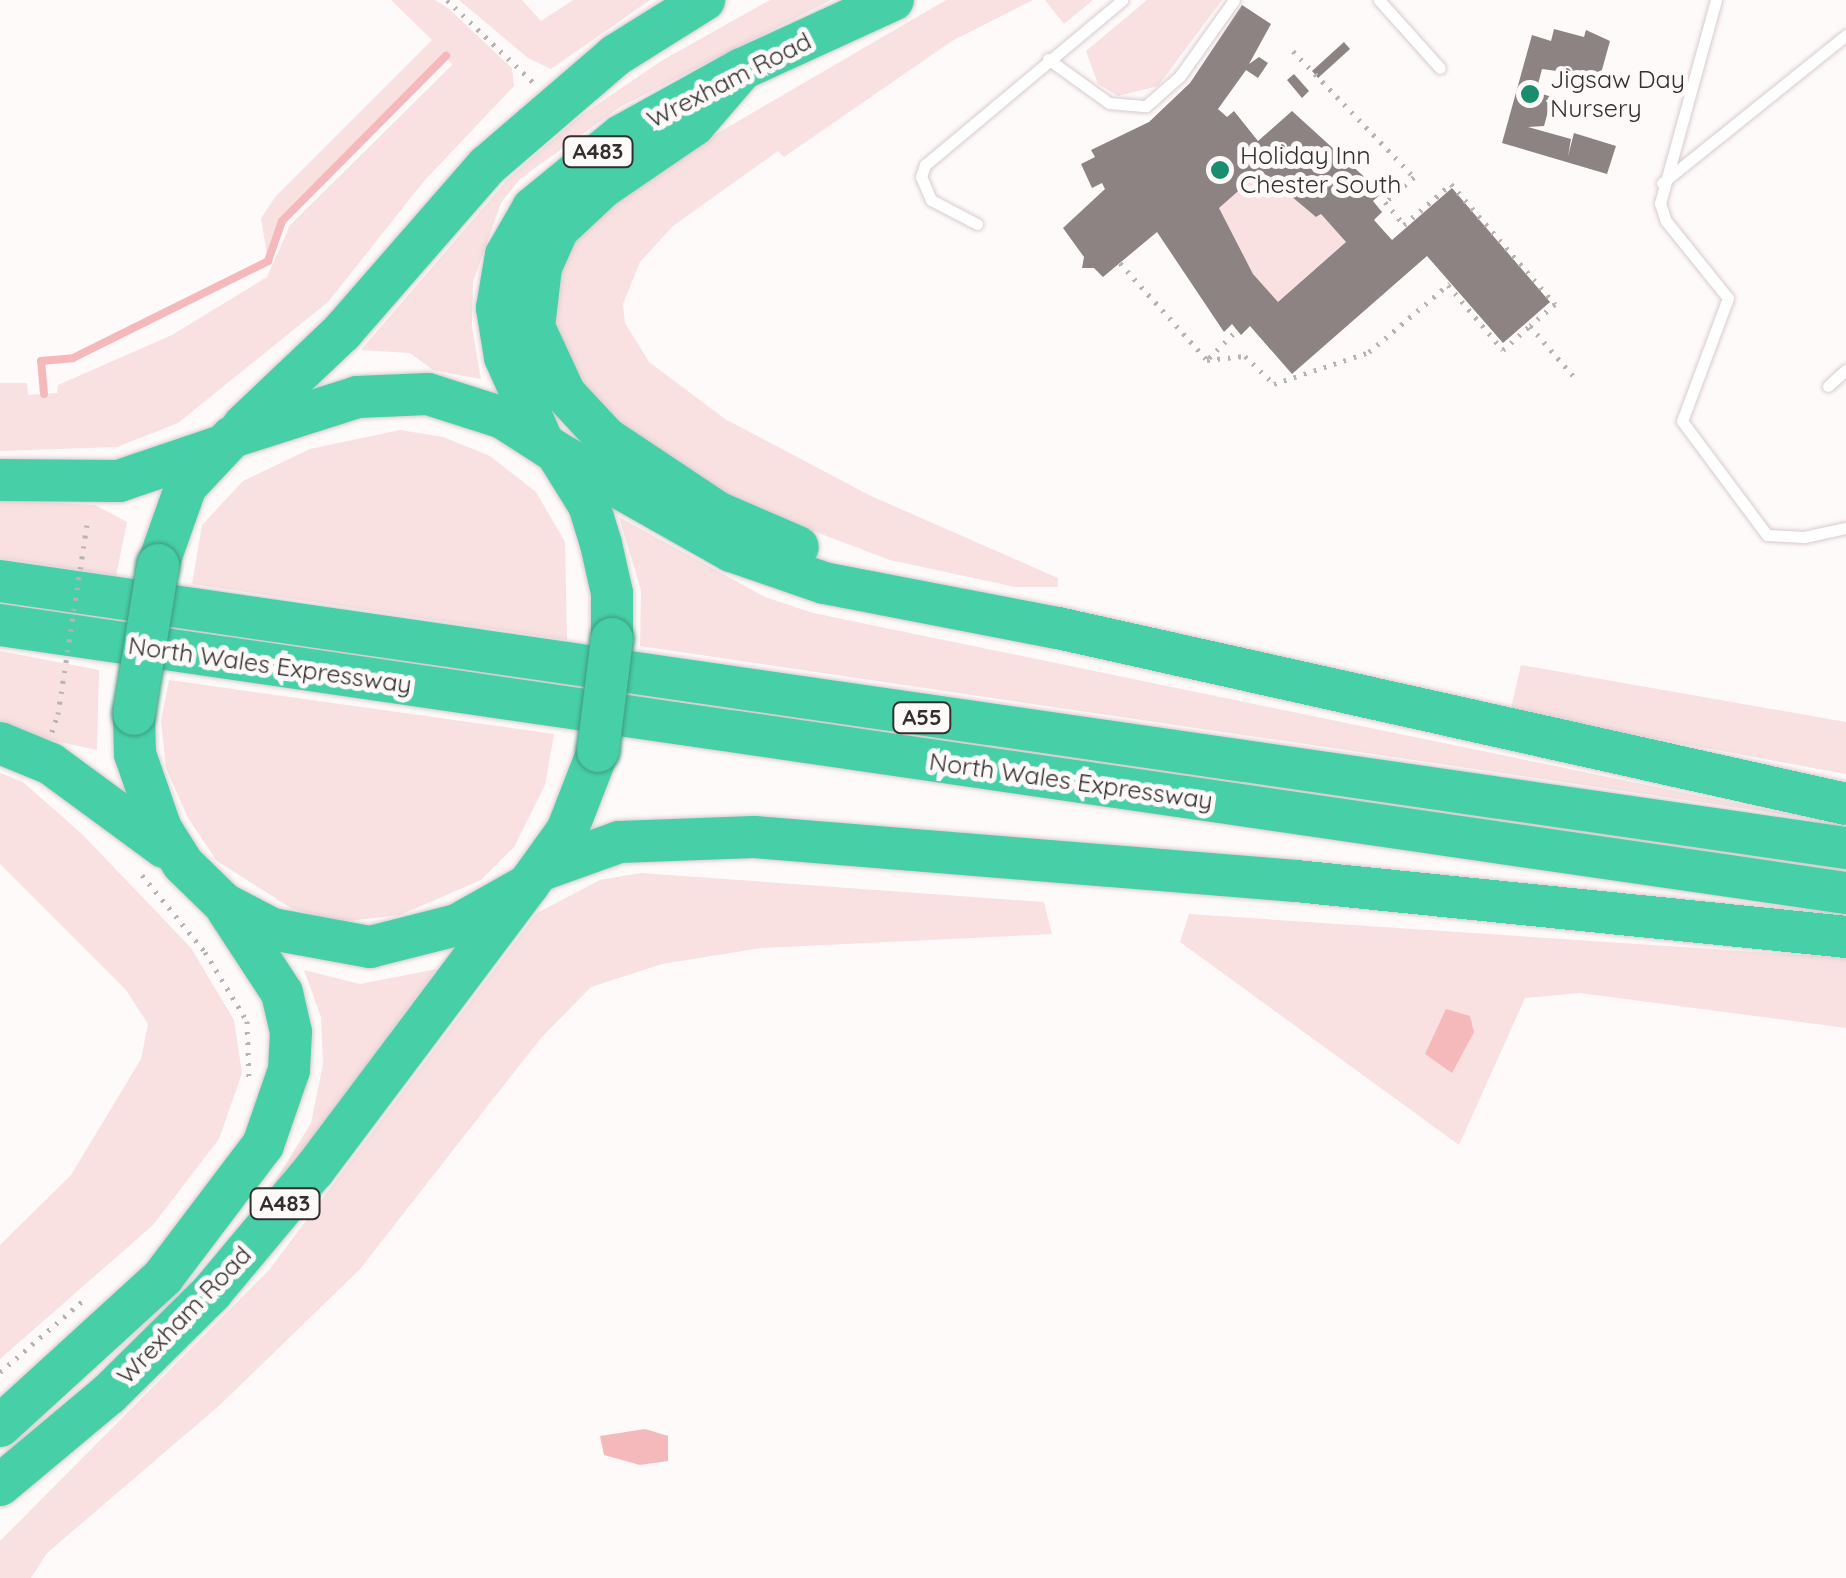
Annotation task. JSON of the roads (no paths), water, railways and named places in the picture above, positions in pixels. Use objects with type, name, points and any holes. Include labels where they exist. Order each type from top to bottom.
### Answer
[{"type":"highway","name":"A483","points":[[226,442],[342,332],[451,204],[552,107],[616,55],[704,0]]},
{"type":"highway","name":"Wrexham Road","points":[[0,1485],[108,1394],[211,1293],[314,1170],[568,831],[598,751],[612,639],[612,593],[597,531],[505,357],[497,308],[506,255],[533,208],[572,170],[742,69],[892,0]]},
{"type":"highway","points":[[742,69],[694,124],[603,187],[558,230],[536,291],[534,327],[545,362],[606,438],[716,512],[822,558],[1058,628]]},
{"type":"highway","points":[[0,480],[119,481],[357,398],[395,393],[463,402],[549,445],[731,551],[824,583],[1058,628],[1846,804]]},
{"type":"highway","points":[[183,864],[146,795],[134,754],[134,714],[158,565],[186,486],[226,442]]},
{"type":"highway","name":"North Wales Expressway","points":[[0,581],[1846,848]]},
{"type":"highway","name":"North Wales Expressway","points":[[0,625],[1846,893]]},
{"type":"highway","points":[[0,743],[89,788],[183,864],[224,904],[272,929],[370,947],[457,925],[536,877],[619,842],[788,839],[1296,881],[1846,938]]},
{"type":"highway","name":"Wrexham Road","points":[[0,1426],[163,1276],[263,1145],[289,1070],[291,1032],[282,993],[224,904]]},
{"type":"lane","points":[[976,224],[931,200],[920,177],[925,165],[1122,0]]},
{"type":"lane","points":[[1048,60],[1109,104],[1146,106],[1180,76],[1234,0]]},
{"type":"lane","points":[[1379,0],[1440,68]]},
{"type":"lane","points":[[1716,0],[1662,183],[1666,222],[1728,298],[1682,421],[1767,535],[1804,538],[1846,528]]},
{"type":"lane","points":[[1662,183],[1846,36]]},
{"type":"lane","points":[[1828,386],[1846,370]]},
{"type":"waterway","points":[[44,394],[41,361],[73,358],[268,261],[282,221],[446,56]]},
{"type":"place","name":"Jigsaw Day Nursery","points":[[1530,94]]},
{"type":"place","name":"Holiday Inn Chester South","points":[[1220,170]]}]
